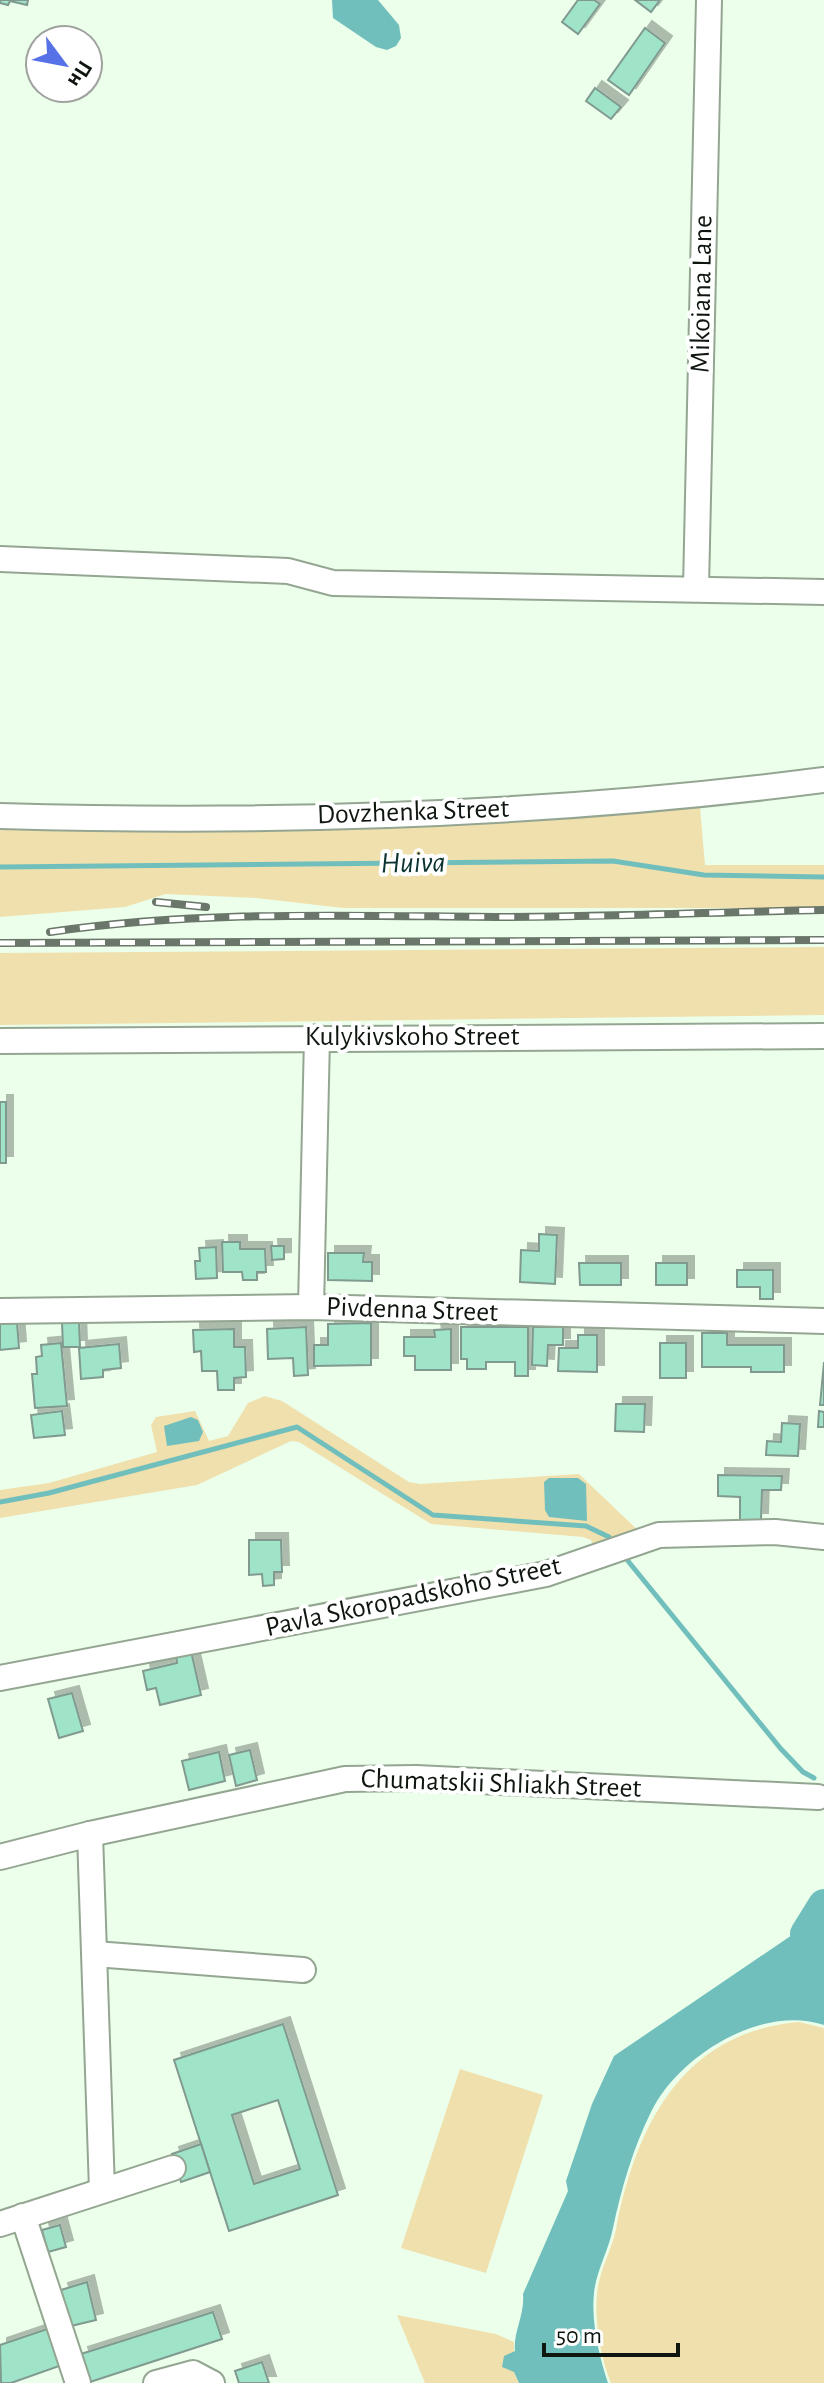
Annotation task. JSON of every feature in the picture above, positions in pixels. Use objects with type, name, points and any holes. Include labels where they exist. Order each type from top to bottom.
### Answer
[{"type":"street","name":"Mikoiana Lane","points":[[696,588],[709,0]]},
{"type":"street","points":[[0,559],[288,571],[333,583],[824,592]]},
{"type":"street","name":"Dovzhenka Street","points":[[0,816],[402,816],[699,796],[824,780]]},
{"type":"street","name":"Kulykivskoho Street","points":[[0,1041],[824,1036]]},
{"type":"street","points":[[311,1307],[317,1037]]},
{"type":"street","name":"Pivdenna Street","points":[[0,1311],[311,1307],[824,1321]]},
{"type":"street","name":"Pavla Skoropadskoho Street","points":[[0,1678],[546,1574],[659,1535],[775,1532],[824,1537]]},
{"type":"street","name":"Chumatskii Shliakh Street","points":[[0,1857],[305,1786],[382,1777],[818,1797]]},
{"type":"street","points":[[90,1834],[102,2190]]},
{"type":"street","points":[[95,1954],[303,1970]]},
{"type":"street","points":[[78,2383],[12,2220],[173,2168]]},
{"type":"street","points":[[156,2383],[193,2373],[212,2383]]},
{"type":"shaded area","points":[[699,796],[705,865],[824,865],[824,908],[343,908],[256,898],[166,894],[125,907],[0,917],[0,816]]},
{"type":"shaded area","points":[[824,947],[824,1015],[0,1025],[0,953]]},
{"type":"shaded area","points":[[265,1396],[282,1401],[409,1482],[420,1484],[579,1474],[645,1537],[598,1556],[591,1540],[583,1537],[431,1524],[299,1442],[291,1441],[197,1485],[0,1518],[0,1490],[49,1483],[157,1452],[151,1425],[156,1417],[195,1411],[209,1441],[228,1436],[248,1403]]},
{"type":"shaded area","points":[[799,2022],[824,2028],[824,2383],[611,2383],[597,2327],[598,2285],[625,2191],[652,2121],[671,2091],[695,2065],[724,2044],[758,2030]]},
{"type":"shaded area","points":[[460,2069],[543,2095],[486,2273],[401,2248]]},
{"type":"shaded area","points":[[397,2315],[496,2334],[514,2342],[514,2372],[519,2383],[425,2383]]},
{"type":"water","points":[[332,0],[378,0],[399,25],[401,38],[396,46],[387,50],[376,47],[333,18]]},
{"type":"water","points":[[191,1417],[198,1420],[203,1432],[199,1441],[167,1446],[164,1426]]},
{"type":"water","points":[[549,1478],[578,1478],[586,1484],[587,1521],[549,1517],[545,1510],[544,1482]]},
{"type":"water","points":[[795,1933],[824,1941],[824,2025],[800,2020],[775,2022],[749,2029],[701,2054],[664,2091],[639,2140],[594,2293],[596,2339],[608,2383],[519,2383],[514,2372],[502,2367],[504,2356],[515,2351],[523,2294],[568,2191],[566,2181],[592,2104],[614,2056]]},
{"type":"building","points":[[0,0],[28,0],[27,5],[10,1],[8,5],[0,3]]},
{"type":"building","points":[[578,0],[594,0],[600,4],[578,34],[562,22]]},
{"type":"building","points":[[635,0],[660,0],[651,12]]},
{"type":"building","points":[[645,28],[665,43],[629,95],[608,80]]},
{"type":"building","points":[[595,88],[621,107],[611,119],[586,101]]},
{"type":"building","points":[[0,1102],[6,1102],[6,1163],[0,1163]]},
{"type":"building","points":[[539,1234],[557,1235],[555,1284],[520,1282],[521,1250],[539,1251]]},
{"type":"building","points":[[222,1242],[240,1242],[240,1249],[265,1249],[266,1272],[257,1272],[257,1280],[243,1280],[242,1272],[223,1272]]},
{"type":"building","points":[[271,1246],[284,1246],[284,1259],[272,1260]]},
{"type":"building","points":[[216,1247],[217,1278],[196,1279],[195,1261],[200,1261],[199,1248]]},
{"type":"building","points":[[328,1253],[364,1253],[363,1262],[372,1262],[372,1281],[328,1280]]},
{"type":"building","points":[[579,1263],[621,1263],[621,1285],[580,1285]]},
{"type":"building","points":[[656,1263],[687,1263],[687,1285],[656,1285]]},
{"type":"building","points":[[737,1270],[773,1270],[773,1299],[760,1299],[760,1287],[737,1287]]},
{"type":"building","points":[[79,1322],[80,1347],[63,1347],[62,1323]]},
{"type":"building","points":[[17,1323],[19,1348],[0,1350],[0,1324]]},
{"type":"building","points":[[371,1323],[371,1365],[314,1366],[314,1345],[328,1345],[328,1324]]},
{"type":"building","points":[[306,1327],[308,1375],[294,1376],[293,1358],[268,1359],[267,1329]]},
{"type":"building","points":[[461,1327],[528,1327],[528,1376],[515,1376],[515,1362],[486,1362],[486,1369],[467,1369],[467,1359],[461,1359]]},
{"type":"building","points":[[533,1327],[563,1327],[563,1345],[548,1345],[547,1366],[532,1365]]},
{"type":"building","points":[[234,1329],[234,1347],[245,1347],[246,1377],[234,1378],[234,1390],[218,1390],[217,1371],[202,1371],[201,1351],[194,1352],[193,1330]]},
{"type":"building","points":[[451,1329],[451,1370],[415,1370],[415,1356],[404,1356],[404,1337],[435,1337],[434,1330]]},
{"type":"building","points":[[702,1333],[727,1333],[727,1345],[784,1345],[784,1372],[751,1372],[751,1367],[702,1367]]},
{"type":"building","points":[[578,1335],[597,1335],[597,1372],[558,1371],[559,1348],[578,1348]]},
{"type":"building","points":[[61,1343],[67,1406],[35,1408],[32,1374],[37,1374],[36,1357],[42,1356],[41,1345]]},
{"type":"building","points":[[660,1343],[686,1343],[686,1378],[660,1378]]},
{"type":"building","points":[[119,1344],[121,1368],[103,1370],[103,1377],[81,1379],[79,1348]]},
{"type":"building","points":[[824,1362],[824,1405],[820,1405]]},
{"type":"building","points":[[616,1404],[645,1404],[644,1432],[615,1431]]},
{"type":"building","points":[[62,1411],[65,1435],[34,1438],[31,1415]]},
{"type":"building","points":[[819,1411],[824,1412],[824,1427],[818,1427]]},
{"type":"building","points":[[782,1423],[800,1424],[798,1456],[766,1455],[767,1441],[781,1442]]},
{"type":"building","points":[[718,1475],[782,1476],[781,1490],[762,1490],[761,1520],[740,1520],[740,1497],[718,1496]]},
{"type":"building","points":[[249,1540],[281,1540],[282,1572],[274,1572],[274,1585],[263,1586],[262,1574],[249,1575]]},
{"type":"building","points":[[191,1651],[201,1695],[160,1705],[156,1688],[147,1690],[143,1671],[177,1663],[176,1654]]},
{"type":"building","points":[[72,1693],[83,1731],[59,1738],[48,1699]]},
{"type":"building","points":[[250,1750],[257,1780],[236,1786],[229,1755]]},
{"type":"building","points":[[219,1752],[225,1781],[189,1790],[182,1761]]},
{"type":"building","points":[[283,2024],[338,2195],[229,2231],[174,2060]],"holes":[[[278,2100],[300,2169],[254,2184],[232,2115]]]},
{"type":"building","points":[[201,2144],[210,2172],[181,2182],[172,2154]]},
{"type":"building","points":[[60,2225],[66,2247],[48,2252],[42,2230]]},
{"type":"building","points":[[87,2282],[96,2320],[71,2326],[61,2290]]},
{"type":"building","points":[[213,2312],[222,2339],[90,2382],[81,2354]]},
{"type":"building","points":[[53,2327],[65,2364],[11,2383],[1,2383],[0,2345]]},
{"type":"building","points":[[262,2362],[269,2383],[239,2383],[235,2371]]},
{"type":"waterway","name":"Huiva","points":[[0,867],[613,861],[704,875],[824,877]]},
{"type":"waterway","points":[[0,1502],[49,1493],[297,1427],[433,1515],[586,1526],[609,1537]]},
{"type":"waterway","points":[[628,1561],[781,1749],[803,1772],[814,1778]]},
{"type":"waterway","name":"Huiva","points":[[824,1905],[806,1934],[824,1958]]},
{"type":"railway","points":[[156,902],[206,907]]},
{"type":"railway","points":[[50,932],[220,917],[543,917],[824,910]]},
{"type":"railway","points":[[0,943],[824,940]]}]
